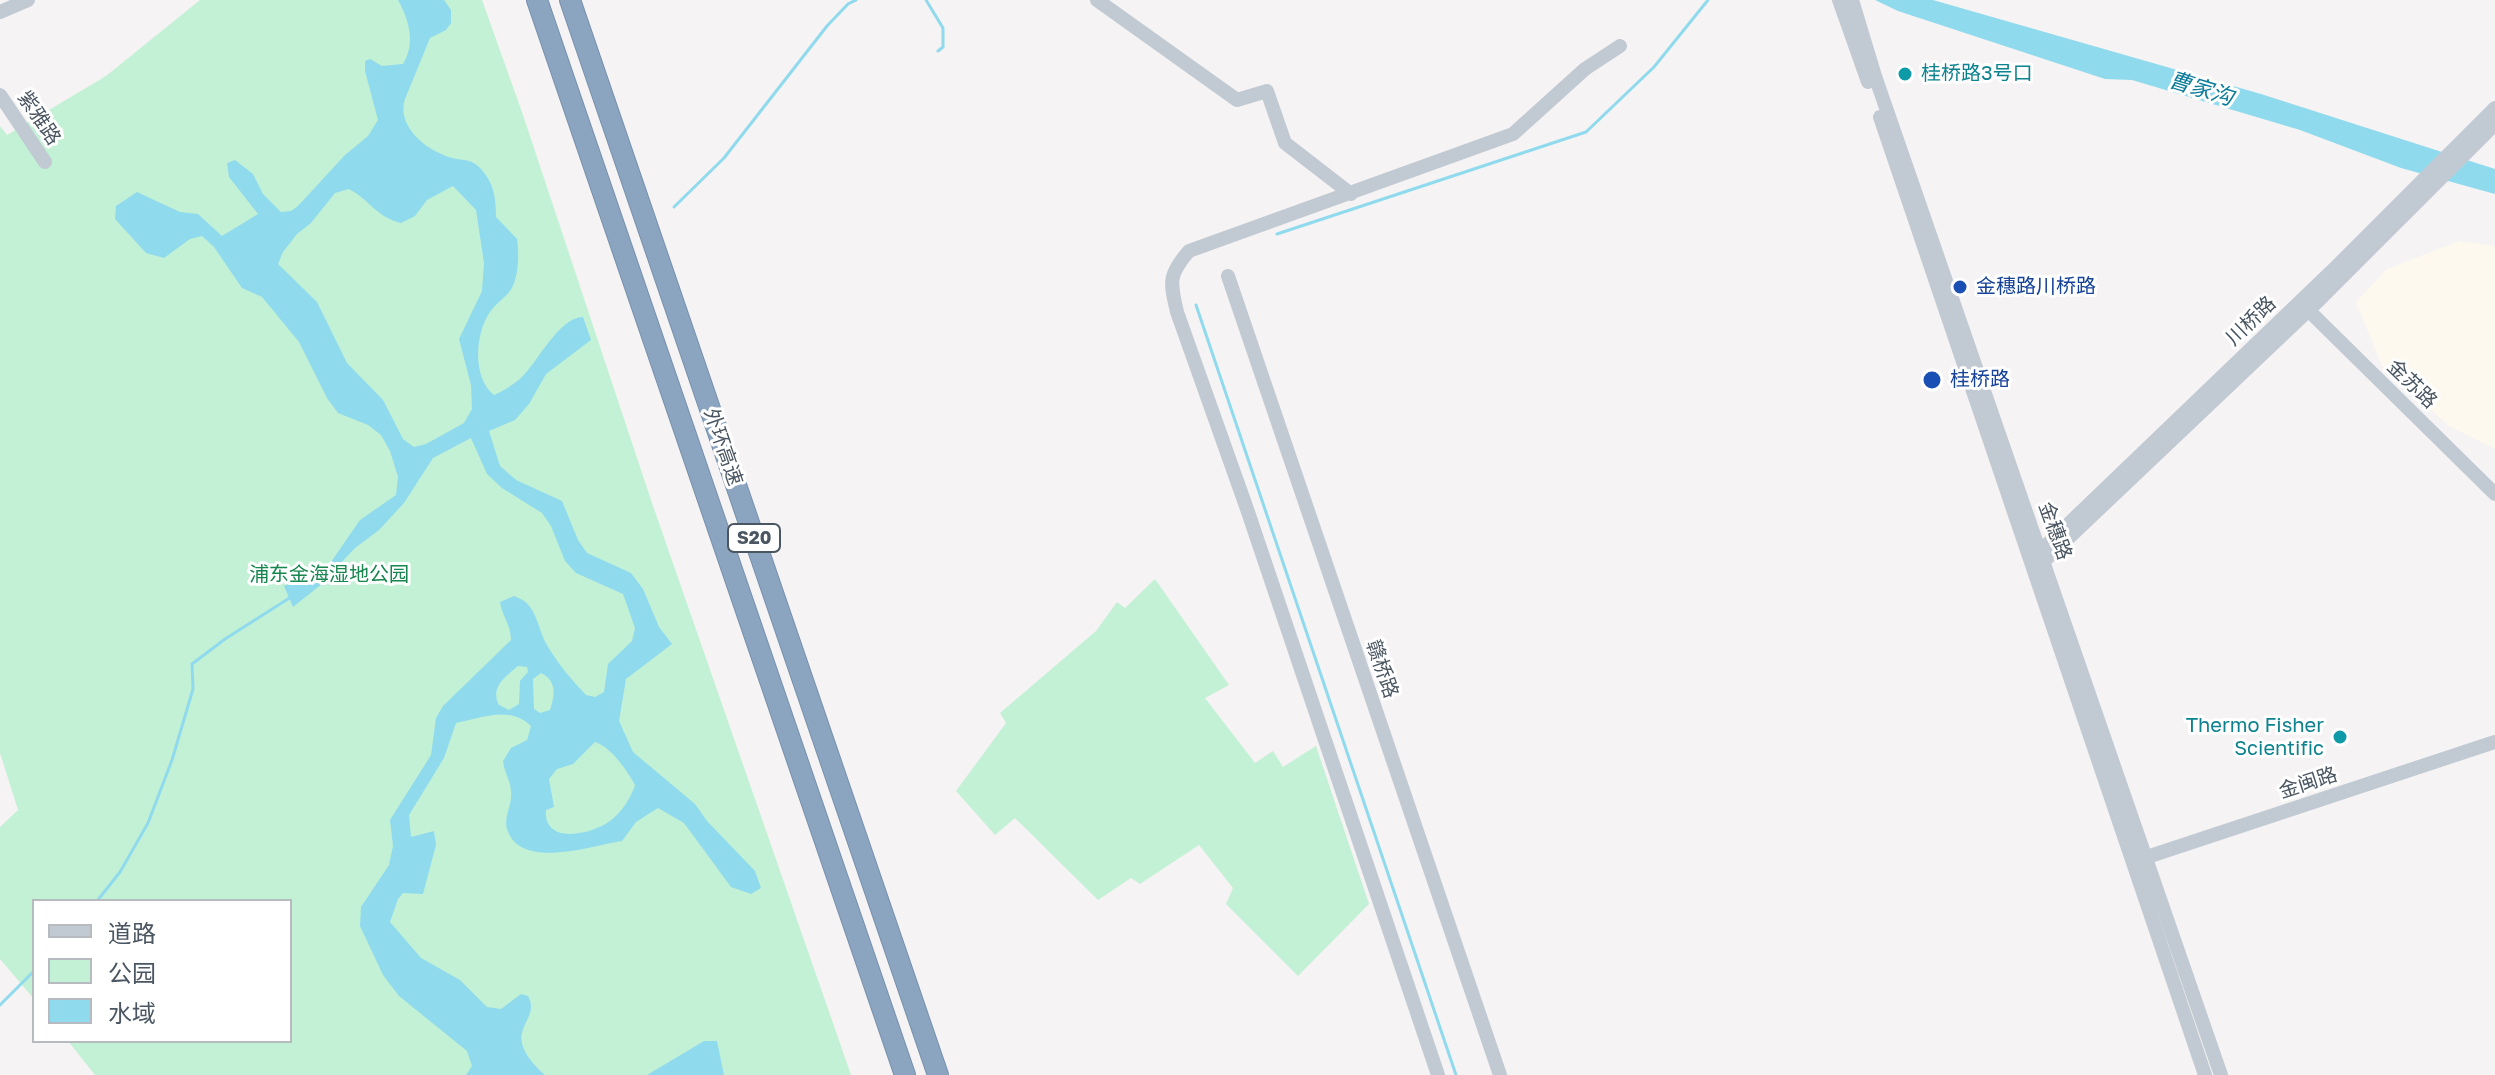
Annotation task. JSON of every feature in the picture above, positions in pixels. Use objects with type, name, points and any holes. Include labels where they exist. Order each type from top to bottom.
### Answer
[{"type":"highway","name":"外环高速","points":[[537,0],[905,1075]]},
{"type":"highway","name":"外环高速","points":[[570,0],[938,1075]]},
{"type":"street","points":[[0,12],[28,0]]},
{"type":"street","points":[[1097,0],[1237,100],[1267,91],[1285,143],[1351,194]]},
{"type":"street","name":"金穗路","points":[[1839,0],[1855,28],[2140,859],[2221,1075]]},
{"type":"street","name":"金穗路","points":[[1852,0],[1855,28]]},
{"type":"street","points":[[1438,1075],[1247,509],[1177,312],[1171,284],[1174,268],[1189,251],[1513,134],[1585,69],[1620,46]]},
{"type":"street","name":"紫雅路","points":[[0,95],[45,162]]},
{"type":"street","name":"川桥路","points":[[2341,271],[2495,108]]},
{"type":"street","name":"川桥路","points":[[2038,560],[2495,124]]},
{"type":"street","name":"赣桥路","points":[[1228,276],[1500,1075]]},
{"type":"street","name":"金苏路","points":[[2304,306],[2495,494]]},
{"type":"street","name":"金闽路","points":[[2140,859],[2495,742]]},
{"type":"street","name":"金穗路","points":[[2140,859],[2205,1075]]},
{"type":"shaded area","points":[[2459,241],[2495,246],[2495,449],[2449,426],[2382,366],[2356,302],[2387,269]]},
{"type":"green space","name":"浦东金海湿地公园","points":[[200,0],[482,0],[652,503],[851,1075],[95,1075],[70,1043],[292,1043],[292,899],[32,899],[32,997],[0,959],[0,827],[18,810],[0,753],[0,126],[7,135],[106,76]]},
{"type":"green space","points":[[1155,579],[1229,685],[1205,698],[1255,763],[1273,751],[1283,767],[1316,746],[1369,904],[1298,976],[1226,904],[1233,888],[1199,845],[1140,884],[1131,878],[1098,900],[1015,818],[995,835],[956,791],[1006,723],[1000,713],[1096,631],[1117,602],[1125,608]]},
{"type":"water","points":[[398,0],[444,0],[451,10],[451,23],[446,30],[430,38],[405,99],[403,109],[409,127],[431,149],[478,166],[493,190],[496,217],[517,239],[518,261],[514,283],[490,312],[481,331],[479,367],[487,387],[494,395],[518,381],[557,332],[574,319],[583,317],[591,340],[546,374],[529,404],[515,420],[489,431],[500,466],[516,480],[562,501],[578,540],[587,553],[631,573],[643,589],[659,627],[672,644],[626,679],[619,721],[633,752],[695,804],[707,821],[755,871],[761,888],[751,894],[731,887],[684,823],[658,808],[636,822],[622,841],[545,853],[518,845],[507,828],[511,791],[503,761],[511,748],[527,740],[531,726],[514,716],[505,715],[456,723],[444,758],[409,815],[411,837],[434,831],[436,845],[423,894],[403,893],[390,922],[421,958],[460,980],[487,1007],[501,1009],[521,994],[528,996],[531,1005],[523,1029],[523,1047],[545,1075],[466,1075],[472,1066],[467,1051],[399,996],[383,975],[360,926],[361,907],[389,865],[393,846],[390,820],[431,755],[436,718],[443,706],[511,640],[500,602],[514,596],[528,604],[543,638],[560,665],[586,695],[595,697],[604,692],[608,664],[632,641],[635,628],[623,594],[576,573],[565,561],[551,526],[542,513],[502,488],[487,474],[471,438],[433,458],[404,503],[379,530],[355,548],[332,576],[293,607],[284,586],[309,577],[331,562],[360,520],[396,495],[398,477],[390,451],[381,435],[368,425],[338,413],[327,398],[299,342],[262,297],[242,288],[214,247],[202,236],[190,239],[164,258],[146,253],[115,219],[116,206],[137,192],[180,212],[198,214],[222,236],[258,214],[229,177],[227,163],[235,160],[253,174],[263,194],[281,212],[298,206],[345,155],[368,136],[378,120],[365,61],[370,59],[382,66],[403,64],[410,40]],"holes":[[[453,186],[476,210],[484,263],[482,291],[459,339],[471,385],[472,409],[464,423],[426,444],[414,447],[403,439],[383,400],[347,363],[317,302],[278,264],[297,234],[311,223],[335,193],[349,189],[385,217],[401,223],[415,216],[427,200]],[[518,666],[527,667],[528,672],[520,681],[519,704],[509,710],[499,705],[496,693],[500,683]],[[541,673],[550,680],[554,694],[550,710],[540,713],[534,709],[533,679]],[[595,742],[613,754],[635,785],[625,805],[610,821],[581,833],[560,833],[547,821],[546,810],[554,807],[549,779],[557,769],[573,764]]]},
{"type":"water","name":"曹家沟","points":[[1875,0],[1933,0],[2261,94],[2495,169],[2495,194],[2401,168],[2300,130],[2132,80],[2105,79],[1898,11]]},
{"type":"water","points":[[704,1041],[717,1041],[724,1075],[647,1075]]},
{"type":"waterway","points":[[674,207],[724,158],[827,26],[856,0]]},
{"type":"waterway","points":[[926,0],[943,28],[943,47],[938,51]]},
{"type":"waterway","points":[[1277,234],[1586,132],[1654,67],[1708,0]]},
{"type":"waterway","points":[[1196,305],[1456,1075]]},
{"type":"waterway","points":[[99,899],[120,872],[148,823],[172,760],[193,689],[192,664],[291,597]]},
{"type":"waterway","points":[[0,1005],[32,973]]},
{"type":"place","name":"桂桥路3号口","points":[[1905,74]]},
{"type":"place","name":"金穗路川桥路","points":[[1960,287]]},
{"type":"place","name":"桂桥路","points":[[1932,380]]},
{"type":"place","name":"Thermo Fisher Scientific","points":[[2340,737]]}]
